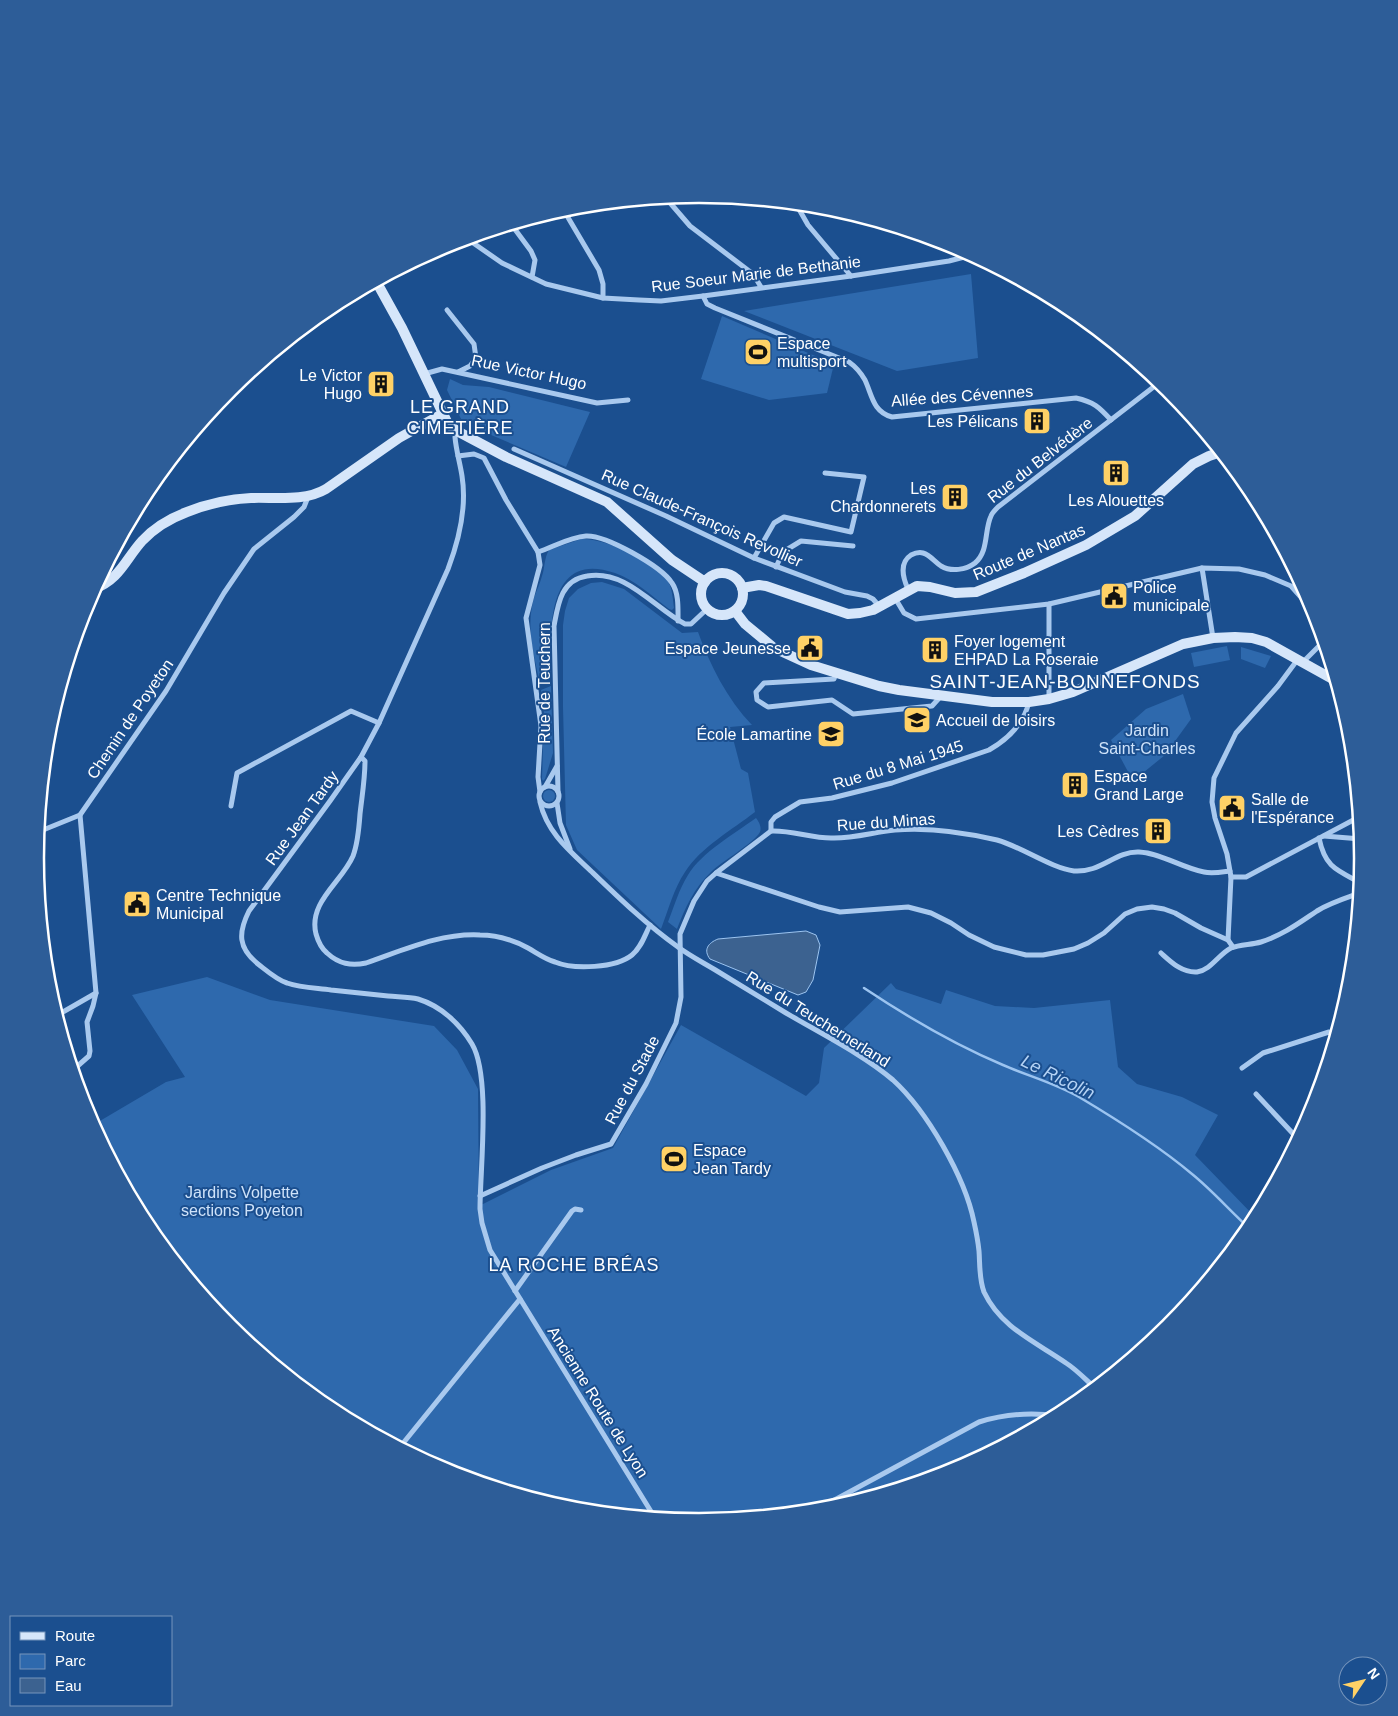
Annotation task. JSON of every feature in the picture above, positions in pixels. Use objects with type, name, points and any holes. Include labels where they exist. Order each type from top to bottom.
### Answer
[{"type":"main road","points":[[379,287],[448,424],[457,431],[506,457],[606,502],[672,560],[705,582]]},
{"type":"main road","points":[[104,584],[121,570],[149,534],[168,521],[212,503],[237,499],[308,497],[326,489],[384,447],[442,414]]},
{"type":"main road","name":"Route de Nantas","points":[[742,588],[759,585],[766,586],[848,614],[866,612],[879,607],[917,586],[923,585],[954,593],[976,592],[1086,545],[1146,507],[1193,464],[1215,454]]},
{"type":"main road","points":[[722,573],[735,577],[742,588],[742,601],[735,611],[724,616],[718,616],[706,609],[701,599],[702,587],[715,574],[722,573]]},
{"type":"main road","points":[[735,611],[745,624],[774,648],[792,657],[879,686],[941,695],[1029,702],[1049,699],[1073,692],[1183,644],[1213,638],[1252,638],[1266,642],[1328,676]]},
{"type":"street","points":[[671,204],[690,226],[753,274],[761,287]]},
{"type":"street","points":[[800,210],[808,225],[852,276]]},
{"type":"street","points":[[567,216],[599,270],[604,284],[603,298]]},
{"type":"street","points":[[515,229],[531,251],[535,260],[532,277]]},
{"type":"street","name":"Rue Soeur Marie de Bethanie","points":[[474,243],[502,263],[554,286],[603,298],[661,301],[852,276],[961,258]]},
{"type":"street","name":"Allée des Cévennes","points":[[703,296],[707,304],[715,308],[849,362],[856,367],[865,380],[872,402],[887,416],[962,411],[1076,398],[1090,401],[1099,407],[1111,420]]},
{"type":"street","points":[[447,310],[474,344],[476,358],[470,366],[457,372]]},
{"type":"street","name":"Rue Victor Hugo","points":[[424,374],[442,369],[597,402],[628,400]]},
{"type":"street","name":"Rue du Belvédère","points":[[908,590],[903,571],[905,560],[910,555],[916,552],[928,555],[942,567],[949,569],[970,566],[982,555],[991,516],[998,507],[1154,387]]},
{"type":"street","name":"Rue Jean Tardy","points":[[457,431],[455,437],[463,478],[463,496],[456,548],[379,723],[361,757],[320,816],[249,911],[243,923],[241,936],[245,950],[254,961],[285,983],[306,988],[417,999],[435,1007],[453,1019],[464,1032],[474,1046],[480,1064],[483,1116],[480,1196],[482,1223],[490,1250],[520,1299]]},
{"type":"street","name":"Rue Claude-François Revollier","points":[[514,448],[666,516],[754,558],[845,592],[867,596],[873,599],[879,607]]},
{"type":"street","points":[[458,456],[474,454],[484,458],[506,500],[538,552],[540,565],[526,618],[540,719],[539,796],[540,802],[548,807],[557,803],[559,798],[557,766]]},
{"type":"street","points":[[754,558],[774,523],[784,517],[851,532],[864,477],[825,473]]},
{"type":"street","name":"Chemin de Poyeton","points":[[80,815],[166,691],[224,594],[254,549],[294,517],[304,507],[308,497]]},
{"type":"street","points":[[538,552],[588,536],[613,543],[656,568],[672,581],[677,595],[678,621],[691,624],[706,609]]},
{"type":"street","points":[[776,567],[783,552],[801,541],[853,546]]},
{"type":"street","points":[[1202,568],[1213,638]]},
{"type":"street","points":[[895,597],[904,613],[916,619],[1049,604],[1202,568],[1239,569],[1265,575],[1291,586],[1299,594]]},
{"type":"street","name":"Rue de Teuchern","points":[[557,766],[554,626],[560,601],[569,583],[581,577],[593,575],[617,579],[642,594],[678,621]]},
{"type":"street","points":[[1049,604],[1049,699]]},
{"type":"street","points":[[1228,940],[1231,874],[1212,802],[1214,778],[1236,733],[1301,660],[1318,646]]},
{"type":"street","points":[[836,673],[834,678],[764,683],[756,692],[757,700],[768,707],[832,700],[853,714],[932,706],[941,695]]},
{"type":"street","name":"Rue du 8 Mai 1945","points":[[680,948],[680,934],[694,900],[707,881],[771,831],[771,822],[775,817],[800,802],[832,798],[892,782],[989,750],[999,744],[1016,728],[1025,714],[1029,702]]},
{"type":"street","points":[[231,806],[237,773],[351,711],[379,723]]},
{"type":"street","points":[[361,757],[365,761],[365,774],[357,843],[353,856],[318,907],[315,918],[318,941],[324,951],[334,959],[345,964],[356,965],[440,938],[454,935],[481,935],[500,937],[517,942],[562,965],[596,966],[619,962],[633,954],[638,949],[650,925]]},
{"type":"street","points":[[540,792],[557,766]]},
{"type":"street","points":[[545,787],[554,787],[558,792]]},
{"type":"street","name":"Rue du Teuchernerland","points":[[540,802],[547,823],[559,839],[650,925],[680,948],[865,1060],[906,1092],[935,1133],[968,1198],[979,1250],[981,1280],[984,1292],[1010,1326],[1068,1364],[1090,1384]]},
{"type":"street","name":"Rue du Teuchernerland","points":[[557,803],[560,823],[571,852]]},
{"type":"street","points":[[45,829],[80,815],[96,993],[87,1022],[89,1056],[78,1066]]},
{"type":"street","name":"Rue du Minas","points":[[771,831],[832,838],[912,829],[948,830],[996,840],[1072,870],[1095,869],[1124,854],[1136,852],[1148,853],[1204,872],[1246,877],[1353,820]]},
{"type":"street","points":[[1354,839],[1321,837],[1322,853],[1333,868],[1354,879]]},
{"type":"street","points":[[716,873],[819,907],[840,912],[908,907],[931,913],[951,923],[969,936],[994,947],[1026,955],[1043,955],[1074,949],[1104,933],[1125,914],[1137,909],[1152,907],[1175,913],[1228,940],[1233,947]]},
{"type":"street","points":[[1161,953],[1176,966],[1187,971],[1198,972],[1208,967],[1224,952],[1233,947],[1260,943],[1294,927],[1318,910],[1353,895]]},
{"type":"street","name":"Rue du Stade","points":[[480,1196],[542,1168],[611,1144],[646,1084],[676,1023],[682,997],[680,948]]},
{"type":"street","points":[[62,1012],[96,993]]},
{"type":"street","points":[[1242,1068],[1263,1053],[1330,1033]]},
{"type":"street","points":[[1256,1094],[1293,1134]]},
{"type":"street","points":[[515,1292],[572,1211],[575,1209],[581,1210]]},
{"type":"street","points":[[403,1443],[520,1299]]},
{"type":"street","name":"Ancienne Route de Lyon","points":[[520,1299],[651,1512]]},
{"type":"street","points":[[837,1499],[979,1422],[1002,1416],[1043,1415]]},
{"type":"green space","name":"Espace multisport","points":[[971,274],[978,358],[897,371],[744,311]]},
{"type":"green space","name":"Espace multisport","points":[[722,316],[834,364],[827,393],[769,400],[701,379]]},
{"type":"green space","points":[[450,379],[463,385],[489,387],[590,412],[566,467],[463,423],[447,390]]},
{"type":"green space","points":[[581,539],[603,542],[628,552],[652,566],[668,581],[674,608],[672,610],[669,609],[636,584],[615,573],[592,569],[576,573],[564,583],[557,598],[551,637],[551,674],[549,679],[542,681],[539,679],[530,628],[534,598],[549,550]]},
{"type":"green space","points":[[602,582],[624,589],[682,633],[698,632],[720,681],[752,725],[730,727],[741,769],[748,773],[755,812],[717,839],[692,863],[678,885],[661,929],[577,850],[566,825],[563,707],[563,625],[565,611],[569,598],[578,589],[591,583]]},
{"type":"green space","points":[[1227,646],[1230,660],[1194,667],[1191,653]]},
{"type":"green space","points":[[1241,647],[1271,656],[1265,668],[1241,659]]},
{"type":"green space","points":[[551,686],[553,753],[543,781],[544,713],[541,690]]},
{"type":"green space","name":"Jardin Saint-Charles","points":[[1183,694],[1191,719],[1165,755],[1133,781],[1111,740],[1146,709]]},
{"type":"green space","points":[[547,790],[551,790],[555,796],[551,802],[547,802],[543,798],[543,794]]},
{"type":"green space","points":[[756,818],[760,826],[760,832],[705,878],[683,913],[677,929],[668,922],[679,892],[688,875],[710,851]]},
{"type":"green space","name":"Jardins Volpette sections Poyeton","points":[[207,977],[270,1000],[434,1026],[457,1050],[478,1089],[479,1206],[551,1170],[613,1148],[681,1025],[806,1096],[819,1083],[824,1048],[891,983],[896,989],[941,1004],[946,990],[995,1006],[1034,1008],[1110,1000],[1118,1067],[1137,1084],[1182,1097],[1218,1115],[1195,1155],[1250,1212],[1219,1257],[1192,1290],[1131,1351],[1063,1403],[989,1446],[950,1463],[869,1491],[785,1508],[742,1512],[656,1512],[613,1508],[571,1501],[529,1491],[448,1463],[409,1446],[371,1425],[335,1403],[267,1351],[206,1290],[154,1222],[111,1148],[99,1121],[166,1082],[185,1077],[132,995]]},
{"type":"water","points":[[806,931],[816,935],[820,945],[813,980],[806,992],[798,995],[710,959],[707,953],[709,945],[718,939]]},
{"type":"waterway","name":"Le Ricolin","points":[[864,988],[949,1039],[985,1057],[1079,1097],[1152,1144],[1179,1164],[1207,1187],[1244,1223]]},
{"type":"place","name":"Espace multisport","points":[[758,352]]},
{"type":"place","name":"Le Victor Hugo","points":[[381,384]]},
{"type":"place","name":"Les Pélicans","points":[[1037,421]]},
{"type":"place","name":"Les Alouettes","points":[[1116,473]]},
{"type":"place","name":"Les Chardonnerets","points":[[955,497]]},
{"type":"place","name":"Police municipale","points":[[1114,596]]},
{"type":"place","name":"Espace Jeunesse","points":[[810,648]]},
{"type":"place","name":"Foyer logement EHPAD La Roseraie","points":[[935,650]]},
{"type":"place","name":"Accueil de loisirs","points":[[917,720]]},
{"type":"place","name":"École Lamartine","points":[[831,734]]},
{"type":"place","name":"Espace Grand Large","points":[[1075,785]]},
{"type":"place","name":"Salle de l'Espérance","points":[[1232,808]]},
{"type":"place","name":"Les Cèdres","points":[[1158,831]]},
{"type":"place","name":"Centre Technique Municipal","points":[[137,904]]},
{"type":"place","name":"Espace Jean Tardy","points":[[674,1159]]},
{"type":"district","name":"LE GRAND CIMETIÈRE","points":[[460,417]]},
{"type":"district","name":"SAINT-JEAN-BONNEFONDS","points":[[1065,681]]},
{"type":"district","name":"LA ROCHE BRÉAS","points":[[574,1265]]}]
